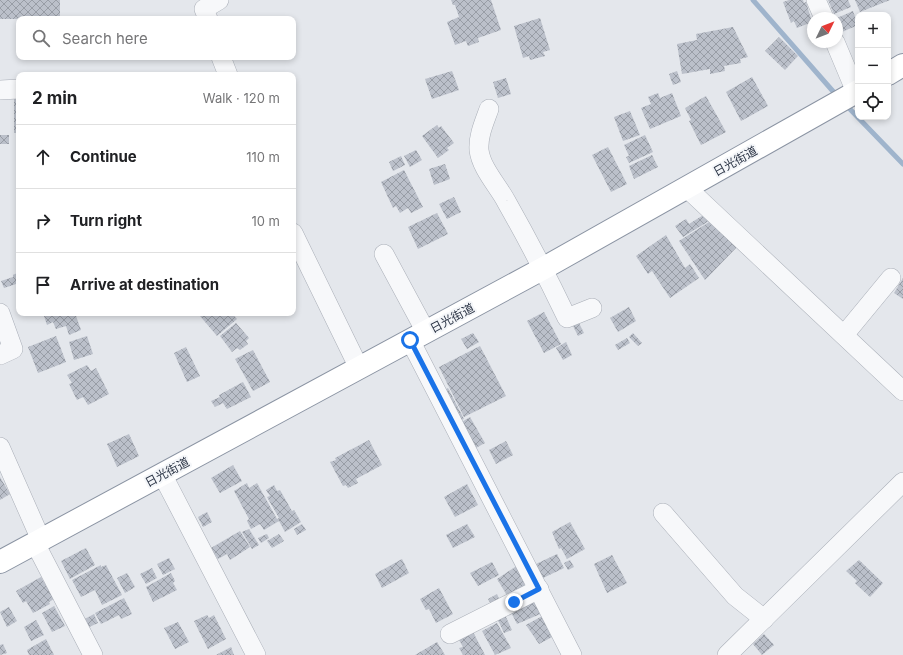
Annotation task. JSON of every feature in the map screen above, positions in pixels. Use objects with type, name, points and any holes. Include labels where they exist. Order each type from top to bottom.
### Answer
[{"type":"highway","points":[[891,72],[903,66]]},
{"type":"highway","name":"日光街道","points":[[0,562],[544,268],[855,93]]},
{"type":"street","points":[[207,16],[204,9],[219,0]]},
{"type":"street","points":[[816,0],[821,12]]},
{"type":"street","points":[[837,48],[855,88]]},
{"type":"street","points":[[222,60],[227,72]]},
{"type":"street","points":[[0,90],[16,89]]},
{"type":"street","points":[[489,109],[479,138],[479,152],[485,166],[544,268],[567,318],[592,308]]},
{"type":"street","points":[[687,188],[844,335],[902,386]]},
{"type":"street","points":[[296,239],[359,368]]},
{"type":"street","points":[[384,254],[418,336],[572,655]]},
{"type":"street","points":[[844,335],[891,278]]},
{"type":"street","points":[[0,313],[13,349],[0,354]]},
{"type":"street","points":[[0,447],[38,541],[92,655]]},
{"type":"street","points":[[162,474],[256,655]]},
{"type":"street","points":[[728,655],[903,482]]},
{"type":"street","points":[[663,513],[735,596],[764,619]]},
{"type":"street","points":[[450,634],[539,589]]},
{"type":"building","points":[[0,0],[60,0],[60,16],[16,16],[16,19],[0,19]]},
{"type":"building","points":[[451,0],[491,0],[501,30],[478,38],[479,42],[468,46],[466,41],[455,45],[447,22],[459,17],[455,5],[453,5]]},
{"type":"building","points":[[789,0],[803,0],[804,3],[806,2],[809,12],[807,12],[807,24],[797,28],[794,21],[791,23],[783,2]]},
{"type":"building","points":[[828,0],[848,0],[851,7],[839,12],[833,12]]},
{"type":"building","points":[[855,0],[890,0],[860,12]]},
{"type":"building","points":[[853,11],[855,17],[855,26],[843,32],[843,15]]},
{"type":"building","points":[[540,18],[550,50],[543,52],[545,56],[530,60],[529,56],[523,58],[514,26]]},
{"type":"building","points":[[733,27],[748,57],[740,59],[741,63],[724,66],[725,71],[710,74],[710,69],[682,74],[677,44],[697,40],[696,34]]},
{"type":"building","points":[[779,37],[798,56],[785,70],[765,51]]},
{"type":"building","points":[[452,71],[459,90],[432,99],[425,79]]},
{"type":"building","points":[[677,71],[681,82],[673,85],[669,74]]},
{"type":"building","points":[[752,77],[768,106],[741,121],[726,92]]},
{"type":"building","points":[[506,78],[511,94],[498,98],[493,82]]},
{"type":"building","points":[[658,93],[660,98],[672,93],[681,116],[650,129],[641,108],[651,104],[648,97]]},
{"type":"building","points":[[706,96],[726,132],[701,145],[689,121],[691,120],[685,108]]},
{"type":"building","points":[[14,98],[16,98],[16,133],[14,133]]},
{"type":"building","points":[[630,111],[640,135],[623,141],[614,117]]},
{"type":"building","points":[[437,125],[439,128],[441,126],[454,143],[447,148],[449,150],[438,158],[422,136]]},
{"type":"building","points":[[0,135],[9,135],[9,144],[0,144]]},
{"type":"building","points":[[645,135],[653,152],[629,163],[626,157],[629,156],[624,145]]},
{"type":"building","points":[[608,147],[627,184],[611,192],[592,155]]},
{"type":"building","points":[[416,150],[422,160],[410,167],[404,156]]},
{"type":"building","points":[[652,155],[658,167],[634,179],[629,166]]},
{"type":"building","points":[[401,156],[405,165],[393,171],[389,162]]},
{"type":"building","points":[[445,164],[450,179],[434,185],[429,169]]},
{"type":"building","points":[[404,170],[423,207],[411,213],[408,208],[400,213],[396,206],[393,208],[381,182]]},
{"type":"building","points":[[454,197],[461,212],[447,219],[439,204]]},
{"type":"building","points":[[437,213],[448,234],[418,249],[408,227]]},
{"type":"building","points":[[705,214],[709,221],[683,237],[675,226],[686,219],[689,224]]},
{"type":"building","points":[[709,222],[737,247],[705,280],[679,241]]},
{"type":"building","points":[[666,235],[685,268],[690,264],[699,278],[670,298],[652,271],[648,274],[636,256]]},
{"type":"building","points":[[16,274],[16,284],[4,288],[1,281],[13,277],[13,275]]},
{"type":"building","points":[[903,278],[903,299],[894,293]]},
{"type":"building","points":[[629,307],[636,321],[618,332],[610,318]]},
{"type":"building","points":[[544,312],[561,344],[544,353],[527,321]]},
{"type":"building","points":[[44,316],[76,316],[81,330],[69,335],[66,326],[56,329],[53,322],[47,325]]},
{"type":"building","points":[[200,316],[234,316],[237,319],[217,336]]},
{"type":"building","points":[[578,321],[584,333],[578,336],[572,324]]},
{"type":"building","points":[[236,323],[249,338],[246,341],[248,344],[240,350],[237,348],[232,352],[220,336]]},
{"type":"building","points":[[473,333],[479,342],[467,349],[461,339]]},
{"type":"building","points":[[633,333],[642,343],[638,346],[629,337]]},
{"type":"building","points":[[56,336],[66,362],[38,373],[28,347]]},
{"type":"building","points":[[87,336],[93,354],[74,360],[69,342]]},
{"type":"building","points":[[627,338],[630,343],[618,350],[615,345]]},
{"type":"building","points":[[566,342],[572,355],[563,360],[556,348]]},
{"type":"building","points":[[480,346],[506,396],[464,417],[439,367]]},
{"type":"building","points":[[186,347],[200,376],[187,382],[174,353]]},
{"type":"building","points":[[253,350],[270,382],[253,391],[235,359]]},
{"type":"building","points":[[87,365],[91,371],[96,368],[109,394],[88,405],[83,397],[77,400],[69,384],[72,383],[67,375]]},
{"type":"building","points":[[243,382],[251,397],[227,409],[223,403],[215,407],[211,401]]},
{"type":"building","points":[[448,388],[464,419],[457,422],[442,391]]},
{"type":"building","points":[[470,417],[485,443],[474,449],[460,423]]},
{"type":"building","points":[[129,434],[139,456],[117,467],[107,444]]},
{"type":"building","points":[[369,440],[382,465],[356,479],[358,483],[348,488],[346,485],[343,486],[330,462],[336,460],[335,458]]},
{"type":"building","points":[[506,441],[513,455],[496,464],[489,450]]},
{"type":"building","points":[[233,465],[242,481],[220,493],[211,478]]},
{"type":"building","points":[[0,477],[10,494],[0,500]]},
{"type":"building","points":[[247,483],[249,488],[257,483],[277,519],[279,518],[267,497],[270,496],[266,490],[274,485],[277,491],[280,490],[292,511],[294,510],[301,522],[285,532],[279,521],[264,530],[260,524],[251,529],[247,521],[249,519],[234,491]]},
{"type":"building","points":[[467,484],[478,505],[455,517],[444,497]]},
{"type":"building","points":[[207,512],[212,522],[203,527],[198,517]]},
{"type":"building","points":[[570,522],[585,549],[567,559],[561,548],[559,549],[552,532]]},
{"type":"building","points":[[302,524],[306,530],[297,535],[294,529]]},
{"type":"building","points":[[467,524],[475,537],[453,548],[446,535]]},
{"type":"building","points":[[249,529],[259,545],[252,549],[242,532]]},
{"type":"building","points":[[240,531],[250,547],[230,560],[227,554],[218,559],[211,548]]},
{"type":"building","points":[[267,534],[269,538],[261,543],[258,538]]},
{"type":"building","points":[[279,534],[284,541],[272,548],[267,541]]},
{"type":"building","points":[[86,548],[95,565],[70,579],[61,561]]},
{"type":"building","points":[[557,554],[564,568],[541,579],[534,565]]},
{"type":"building","points":[[612,555],[627,583],[607,593],[594,564]]},
{"type":"building","points":[[169,558],[175,569],[163,575],[157,564]]},
{"type":"building","points":[[402,559],[409,573],[382,588],[375,574]]},
{"type":"building","points":[[570,560],[574,567],[568,570],[564,563]]},
{"type":"building","points":[[859,560],[883,583],[870,597],[855,583],[857,581],[846,571]]},
{"type":"building","points":[[492,562],[499,575],[478,586],[470,573]]},
{"type":"building","points":[[101,565],[101,567],[106,565],[122,595],[102,605],[95,590],[81,597],[72,580]]},
{"type":"building","points":[[518,565],[528,582],[524,585],[525,587],[508,597],[497,579]]},
{"type":"building","points":[[152,568],[157,578],[146,584],[140,574]]},
{"type":"building","points":[[127,573],[135,587],[125,593],[117,578]]},
{"type":"building","points":[[171,573],[175,581],[173,583],[177,590],[153,602],[146,587]]},
{"type":"building","points":[[41,577],[54,599],[49,602],[50,604],[33,613],[26,601],[23,603],[16,591]]},
{"type":"building","points":[[439,588],[453,614],[436,623],[429,609],[426,610],[420,599]]},
{"type":"building","points":[[497,594],[500,601],[492,606],[488,599]]},
{"type":"building","points":[[537,597],[545,612],[517,624],[511,612]]},
{"type":"building","points":[[124,598],[132,614],[121,619],[119,615],[101,624],[95,613]]},
{"type":"building","points":[[54,606],[65,626],[52,632],[42,613]]},
{"type":"building","points":[[9,607],[17,621],[7,627],[0,612]]},
{"type":"building","points":[[94,614],[98,623],[85,629],[81,621]]},
{"type":"building","points":[[207,615],[209,618],[214,615],[226,639],[208,649],[194,621]]},
{"type":"building","points":[[505,615],[512,630],[504,633],[497,618]]},
{"type":"building","points":[[544,615],[554,636],[539,644],[526,625]]},
{"type":"building","points":[[36,620],[44,635],[31,641],[24,627]]},
{"type":"building","points":[[178,622],[189,642],[175,649],[164,628]]},
{"type":"building","points":[[497,623],[511,648],[495,655],[482,631]]},
{"type":"building","points":[[472,630],[485,655],[463,655],[459,648],[463,647],[459,640]]},
{"type":"building","points":[[764,634],[774,645],[762,655],[753,644]]},
{"type":"building","points":[[46,639],[54,655],[29,655],[27,650]]},
{"type":"building","points":[[437,642],[445,655],[415,655]]},
{"type":"building","points":[[3,644],[7,653],[0,655],[0,645]]},
{"type":"building","points":[[231,647],[234,655],[216,655]]},
{"type":"waterway","points":[[753,0],[838,97]]},
{"type":"waterway","points":[[845,104],[903,164]]},
{"type":"route","points":[[410,340],[539,589],[514,602]]}]
